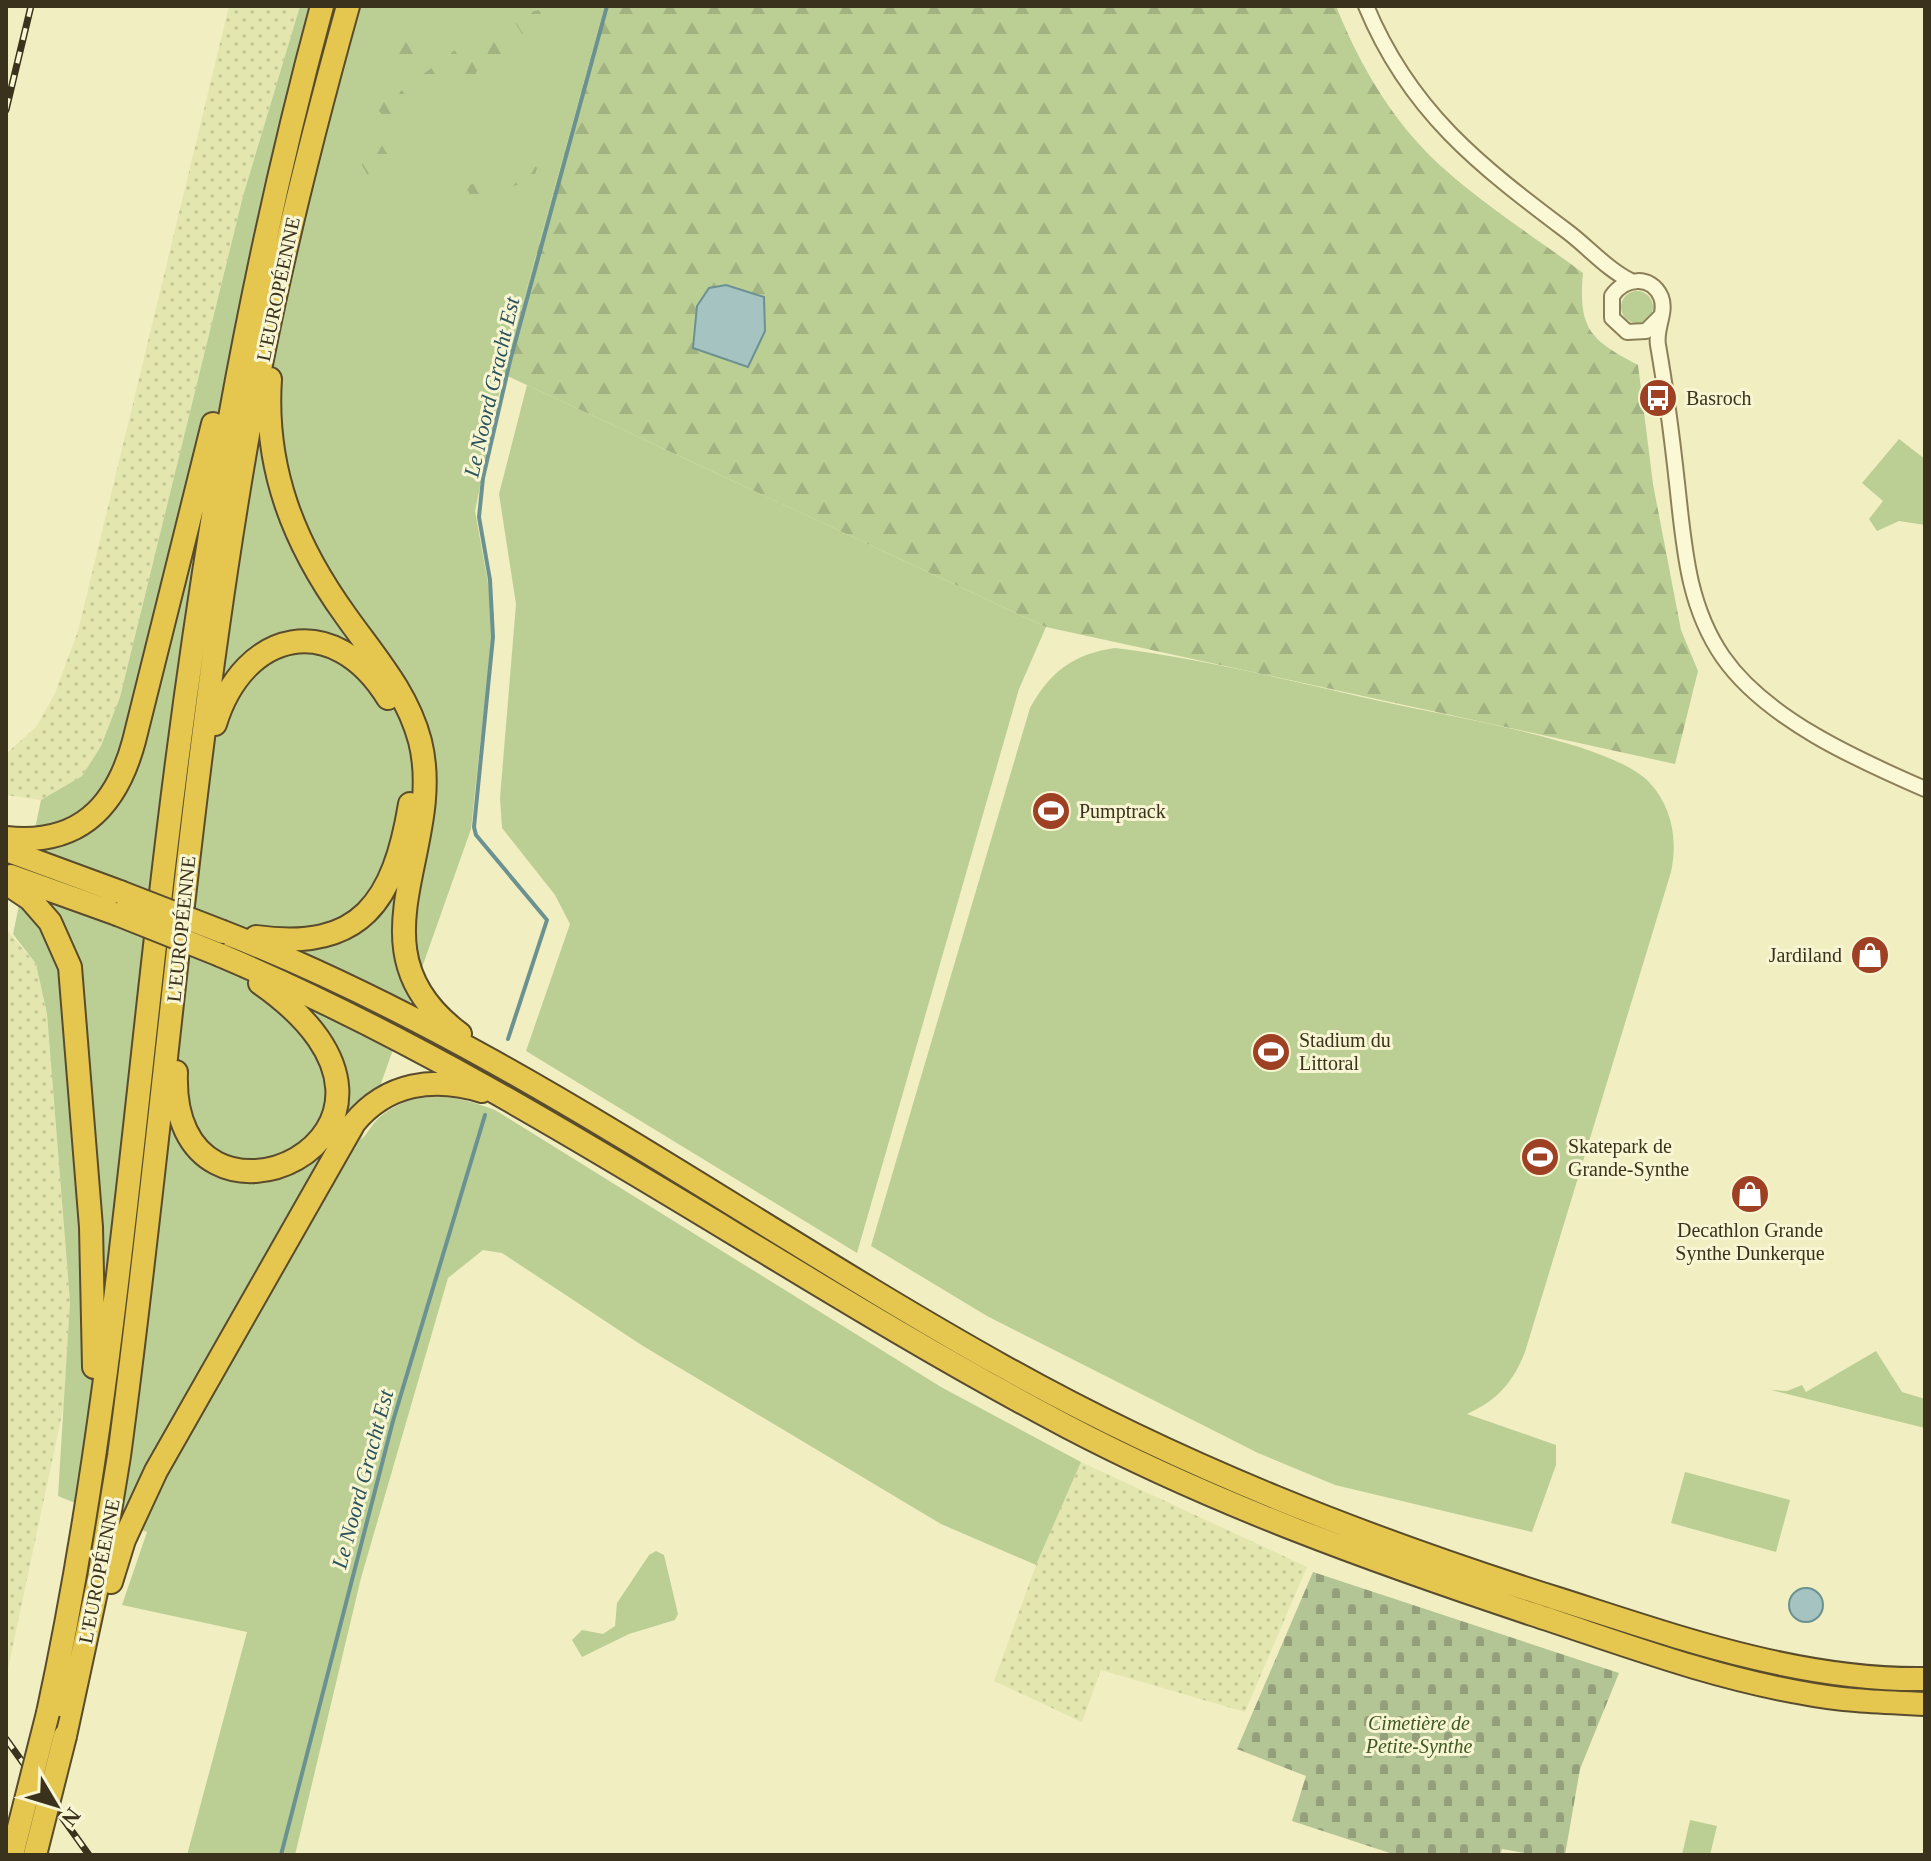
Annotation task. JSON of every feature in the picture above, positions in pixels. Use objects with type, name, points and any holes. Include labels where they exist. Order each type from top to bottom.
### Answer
[{"type":"highway","name":"L'EUROPÉENNE","points":[[12,1855],[48,1713],[79,1555],[103,1402],[200,586],[233,388],[266,227],[322,6]]},
{"type":"highway","name":"L'EUROPÉENNE","points":[[35,1855],[65,1736],[118,1468],[199,778],[245,453],[292,223],[348,6]]},
{"type":"highway","points":[[292,223],[270,379],[269,421],[274,464],[283,502],[305,551],[400,690],[419,739],[426,788],[404,912],[403,944],[408,970],[420,996],[438,1016],[535,1099]]},
{"type":"highway","points":[[6,838],[47,838],[80,826],[105,804],[123,772],[138,727],[229,354],[266,227]]},
{"type":"highway","points":[[6,874],[223,932],[307,941],[338,932],[365,914],[380,896],[395,863],[411,798],[409,758],[392,706],[367,670],[335,648],[294,643],[262,652],[236,676],[223,698],[199,778]]},
{"type":"highway","points":[[6,850],[220,955],[364,1020],[467,1074],[535,1099],[997,1363],[1113,1425],[1243,1486],[1423,1555],[1721,1649],[1815,1670],[1925,1679]]},
{"type":"highway","points":[[6,883],[30,899],[50,922],[63,943],[72,977],[96,1321],[79,1555]]},
{"type":"highway","points":[[223,932],[438,1034],[535,1099],[963,1369],[1108,1447],[1238,1508],[1395,1568],[1716,1673],[1813,1695],[1925,1704]]},
{"type":"highway","points":[[178,962],[176,1091],[186,1127],[203,1150],[223,1164],[251,1172],[274,1171],[305,1156],[322,1138],[334,1107],[334,1072],[324,1044],[298,1012],[220,955]]},
{"type":"highway","points":[[65,1736],[119,1555],[144,1494],[354,1123],[383,1097],[424,1084],[535,1099]]},
{"type":"street","points":[[1366,6],[1397,69],[1441,128],[1492,174],[1605,262],[1631,281],[1645,282],[1656,289],[1662,304],[1657,340],[1690,582],[1712,640],[1737,675],[1779,711],[1865,761],[1925,789]]},
{"type":"street","points":[[1605,262],[1615,280],[1615,292],[1610,302],[1612,318],[1623,330],[1636,333],[1650,329],[1660,317]]},
{"type":"street","points":[[1615,292],[1631,281]]},
{"type":"street","points":[[1636,333],[1661,359]]},
{"type":"green space","points":[[229,6],[300,6],[243,196],[120,697],[101,746],[82,776],[41,800],[6,795],[6,754],[37,726],[55,693],[78,631]]},
{"type":"green space","points":[[300,6],[605,6],[503,374],[475,511],[494,616],[471,829],[361,1140],[381,1116],[395,1107],[423,1097],[451,1098],[495,1110],[941,1387],[1081,1462],[1036,1565],[941,1524],[643,1346],[502,1253],[483,1250],[448,1278],[361,1578],[295,1855],[187,1855],[247,1632],[122,1605],[147,1532],[58,1496],[70,1302],[47,1014],[36,964],[13,934],[41,800],[82,776],[101,746],[120,697],[243,196]]},
{"type":"green space","points":[[605,6],[1336,6],[1371,78],[1405,128],[1454,178],[1583,273],[1583,307],[1591,331],[1608,348],[1638,365],[1653,484],[1681,630],[1698,671],[1675,764],[1046,627],[503,374]]},
{"type":"green space","points":[[539,10],[549,30],[527,42],[516,24],[519,15]]},
{"type":"green space","points":[[503,27],[513,42],[513,50],[495,61],[482,48],[482,37]]},
{"type":"green space","points":[[413,32],[424,52],[399,66],[392,57],[397,39]]},
{"type":"green space","points":[[468,48],[480,64],[475,75],[456,82],[444,63],[453,51]]},
{"type":"green space","points":[[433,67],[445,89],[421,100],[412,82]]},
{"type":"green space","points":[[393,88],[403,91],[411,107],[388,121],[377,109],[381,93]]},
{"type":"green space","points":[[381,144],[394,165],[375,178],[368,176],[362,165],[365,153]]},
{"type":"green space","points":[[525,155],[537,168],[534,178],[512,187],[502,168]]},
{"type":"green space","points":[[491,175],[501,200],[478,209],[466,187]]},
{"type":"green space","points":[[1637,291],[1648,296],[1653,307],[1648,318],[1637,323],[1626,318],[1621,307],[1626,296]]},
{"type":"green space","points":[[527,385],[1046,627],[1019,689],[857,1253],[526,1051],[570,924],[555,895],[502,828],[500,798],[516,604],[499,494]]},
{"type":"green space","points":[[1899,439],[1925,459],[1925,525],[1899,521],[1877,531],[1869,519],[1883,501],[1862,483]]},
{"type":"green space","name":"Stadium du Littoral","points":[[1115,648],[1253,672],[1526,732],[1600,755],[1629,768],[1649,782],[1663,802],[1673,836],[1671,872],[1525,1352],[1503,1389],[1467,1414],[1556,1445],[1556,1465],[1532,1532],[1335,1485],[1258,1453],[987,1316],[871,1246],[1030,708],[1046,684],[1064,667],[1087,655]]},
{"type":"green space","points":[[6,929],[36,964],[47,1015],[70,1302],[64,1405],[6,1678]]},
{"type":"green space","points":[[1876,1351],[1902,1392],[1925,1399],[1925,1428],[1771,1390],[1787,1391],[1802,1385],[1806,1392]]},
{"type":"green space","points":[[1114,1436],[1503,1590],[1925,1688],[1925,1697],[1811,1685],[1736,1669],[1390,1559],[1112,1441]]},
{"type":"green space","points":[[1081,1462],[1307,1567],[1245,1712],[1101,1670],[1082,1722],[994,1681],[1036,1565]]},
{"type":"green space","points":[[1685,1472],[1790,1500],[1776,1552],[1671,1523]]},
{"type":"green space","points":[[656,1551],[664,1555],[678,1614],[675,1620],[629,1634],[582,1657],[572,1640],[582,1630],[603,1634],[615,1626],[617,1603],[649,1555]]},
{"type":"green space","name":"Cimetière de Petite-Synthe","points":[[1313,1572],[1619,1673],[1580,1769],[1565,1855],[1536,1855],[1502,1849],[1500,1855],[1396,1855],[1292,1821],[1306,1776],[1237,1749]]},
{"type":"green space","points":[[1690,1820],[1717,1826],[1710,1855],[1682,1855]]},
{"type":"water","points":[[726,285],[764,297],[765,331],[748,367],[693,348],[697,306],[709,288]]},
{"type":"water","points":[[1806,1588],[1818,1593],[1823,1605],[1818,1617],[1806,1622],[1794,1617],[1789,1605],[1794,1593]]},
{"type":"waterway","name":"Le Noord Gracht Est","points":[[508,1039],[547,920],[476,835],[474,827],[493,637],[490,580],[479,517],[483,478],[510,361],[607,6]]},
{"type":"waterway","name":"Le Noord Gracht Est","points":[[281,1855],[393,1421],[485,1115]]},
{"type":"railway","points":[[6,110],[31,6]]},
{"type":"railway","points":[[6,1739],[89,1855]]},
{"type":"place","name":"Basroch","points":[[1658,398]]},
{"type":"place","name":"Pumptrack","points":[[1051,811]]},
{"type":"place","name":"Jardiland","points":[[1870,955]]},
{"type":"place","name":"Stadium du Littoral","points":[[1271,1052]]},
{"type":"place","name":"Skatepark de Grande-Synthe","points":[[1540,1157]]},
{"type":"place","name":"Decathlon Grande Synthe Dunkerque","points":[[1750,1194]]}]
